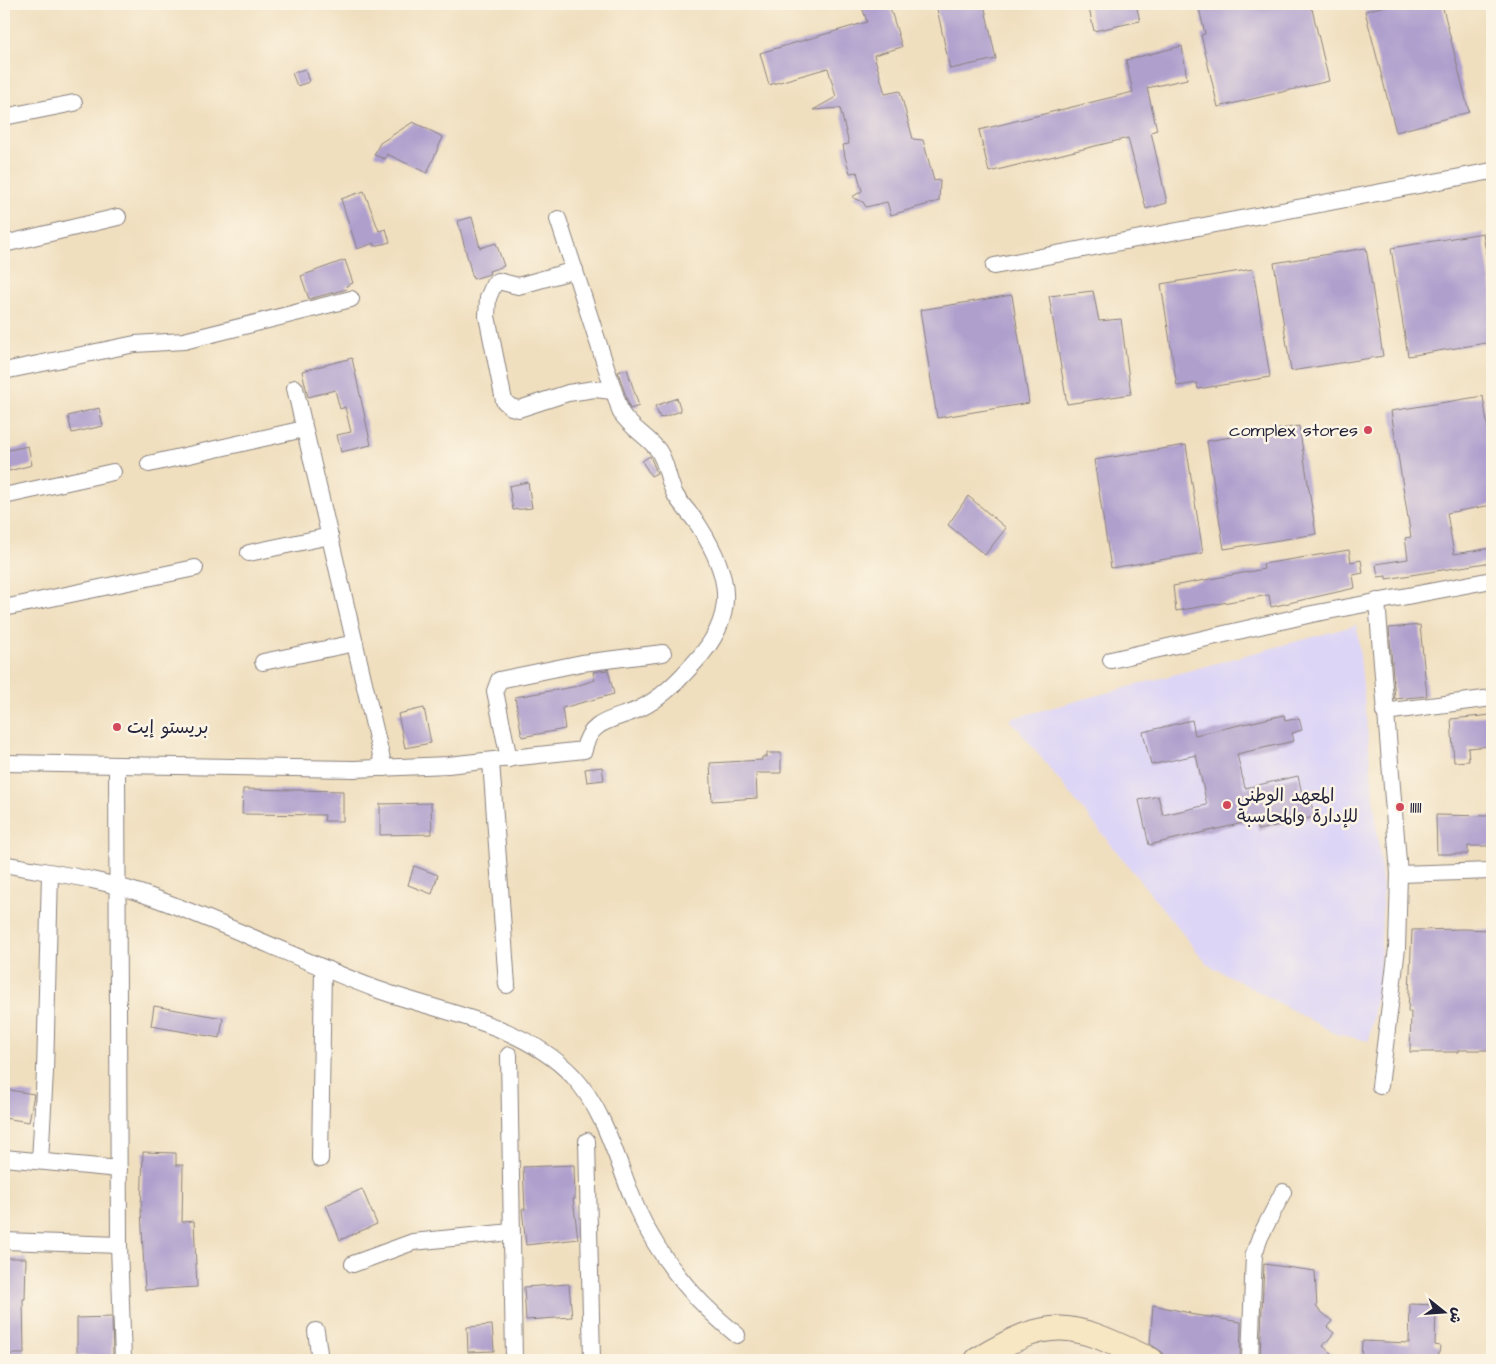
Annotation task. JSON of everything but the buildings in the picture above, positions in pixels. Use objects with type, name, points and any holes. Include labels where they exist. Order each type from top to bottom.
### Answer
[{"type":"street","points":[[4,117],[74,103]]},
{"type":"street","points":[[994,266],[1492,171]]},
{"type":"street","points":[[4,244],[118,217]]},
{"type":"street","points":[[4,763],[317,769],[384,768],[509,759],[584,750],[591,732],[601,722],[645,706],[672,687],[708,649],[723,620],[726,596],[725,582],[716,557],[698,524],[671,488],[661,455],[651,443],[627,422],[612,390],[558,219]]},
{"type":"street","points":[[574,270],[523,285],[498,281],[490,290],[487,316],[504,400],[510,407],[519,409],[568,393],[594,389],[612,390]]},
{"type":"street","points":[[4,371],[135,344],[184,341],[351,299]]},
{"type":"street","points":[[295,388],[384,768]]},
{"type":"street","points":[[149,464],[304,429]]},
{"type":"street","points":[[4,496],[113,472]]},
{"type":"street","points":[[249,553],[330,536]]},
{"type":"street","points":[[4,608],[194,568]]},
{"type":"street","points":[[1111,660],[1377,601],[1492,580]]},
{"type":"street","points":[[1377,601],[1384,712],[1399,874],[1397,948],[1380,1086]]},
{"type":"street","points":[[263,662],[354,643]]},
{"type":"street","points":[[509,759],[495,691],[499,680],[582,663],[663,653]]},
{"type":"street","points":[[1384,712],[1492,698]]},
{"type":"street","points":[[491,761],[507,985]]},
{"type":"street","points":[[117,766],[119,1170],[123,1360]]},
{"type":"street","points":[[4,864],[119,887],[190,912],[378,990],[503,1030],[529,1042],[554,1058],[574,1078],[603,1123],[641,1218],[669,1265],[687,1290],[710,1313],[737,1335]]},
{"type":"street","points":[[1399,874],[1492,871]]},
{"type":"street","points":[[40,1161],[45,1072],[50,873]]},
{"type":"street","points":[[320,1158],[323,968]]},
{"type":"street","points":[[509,1055],[514,1360]]},
{"type":"street","points":[[587,1141],[592,1360]]},
{"type":"street","points":[[4,1158],[119,1170]]},
{"type":"street","points":[[1250,1360],[1254,1254],[1283,1192]]},
{"type":"street","points":[[353,1264],[413,1242],[511,1232]]},
{"type":"street","points":[[4,1241],[120,1245]]},
{"type":"street","points":[[977,1360],[1020,1336],[1036,1330],[1057,1327],[1090,1334],[1151,1360]]},
{"type":"street","points":[[316,1331],[320,1360]]},
{"type":"shaded area","name":"المعهد الوطني للإدارة والمحاسبة","points":[[1357,625],[1383,890],[1380,976],[1369,1041],[1336,1034],[1207,964],[1010,719]]},
{"type":"place","name":"complex stores","points":[[1368,430]]},
{"type":"place","name":"بريستو إيت","points":[[117,727]]},
{"type":"place","name":"المعهد الوطني للإدارة والمحاسبة","points":[[1227,805]]},
{"type":"place","name":"11111","points":[[1400,807]]}]
